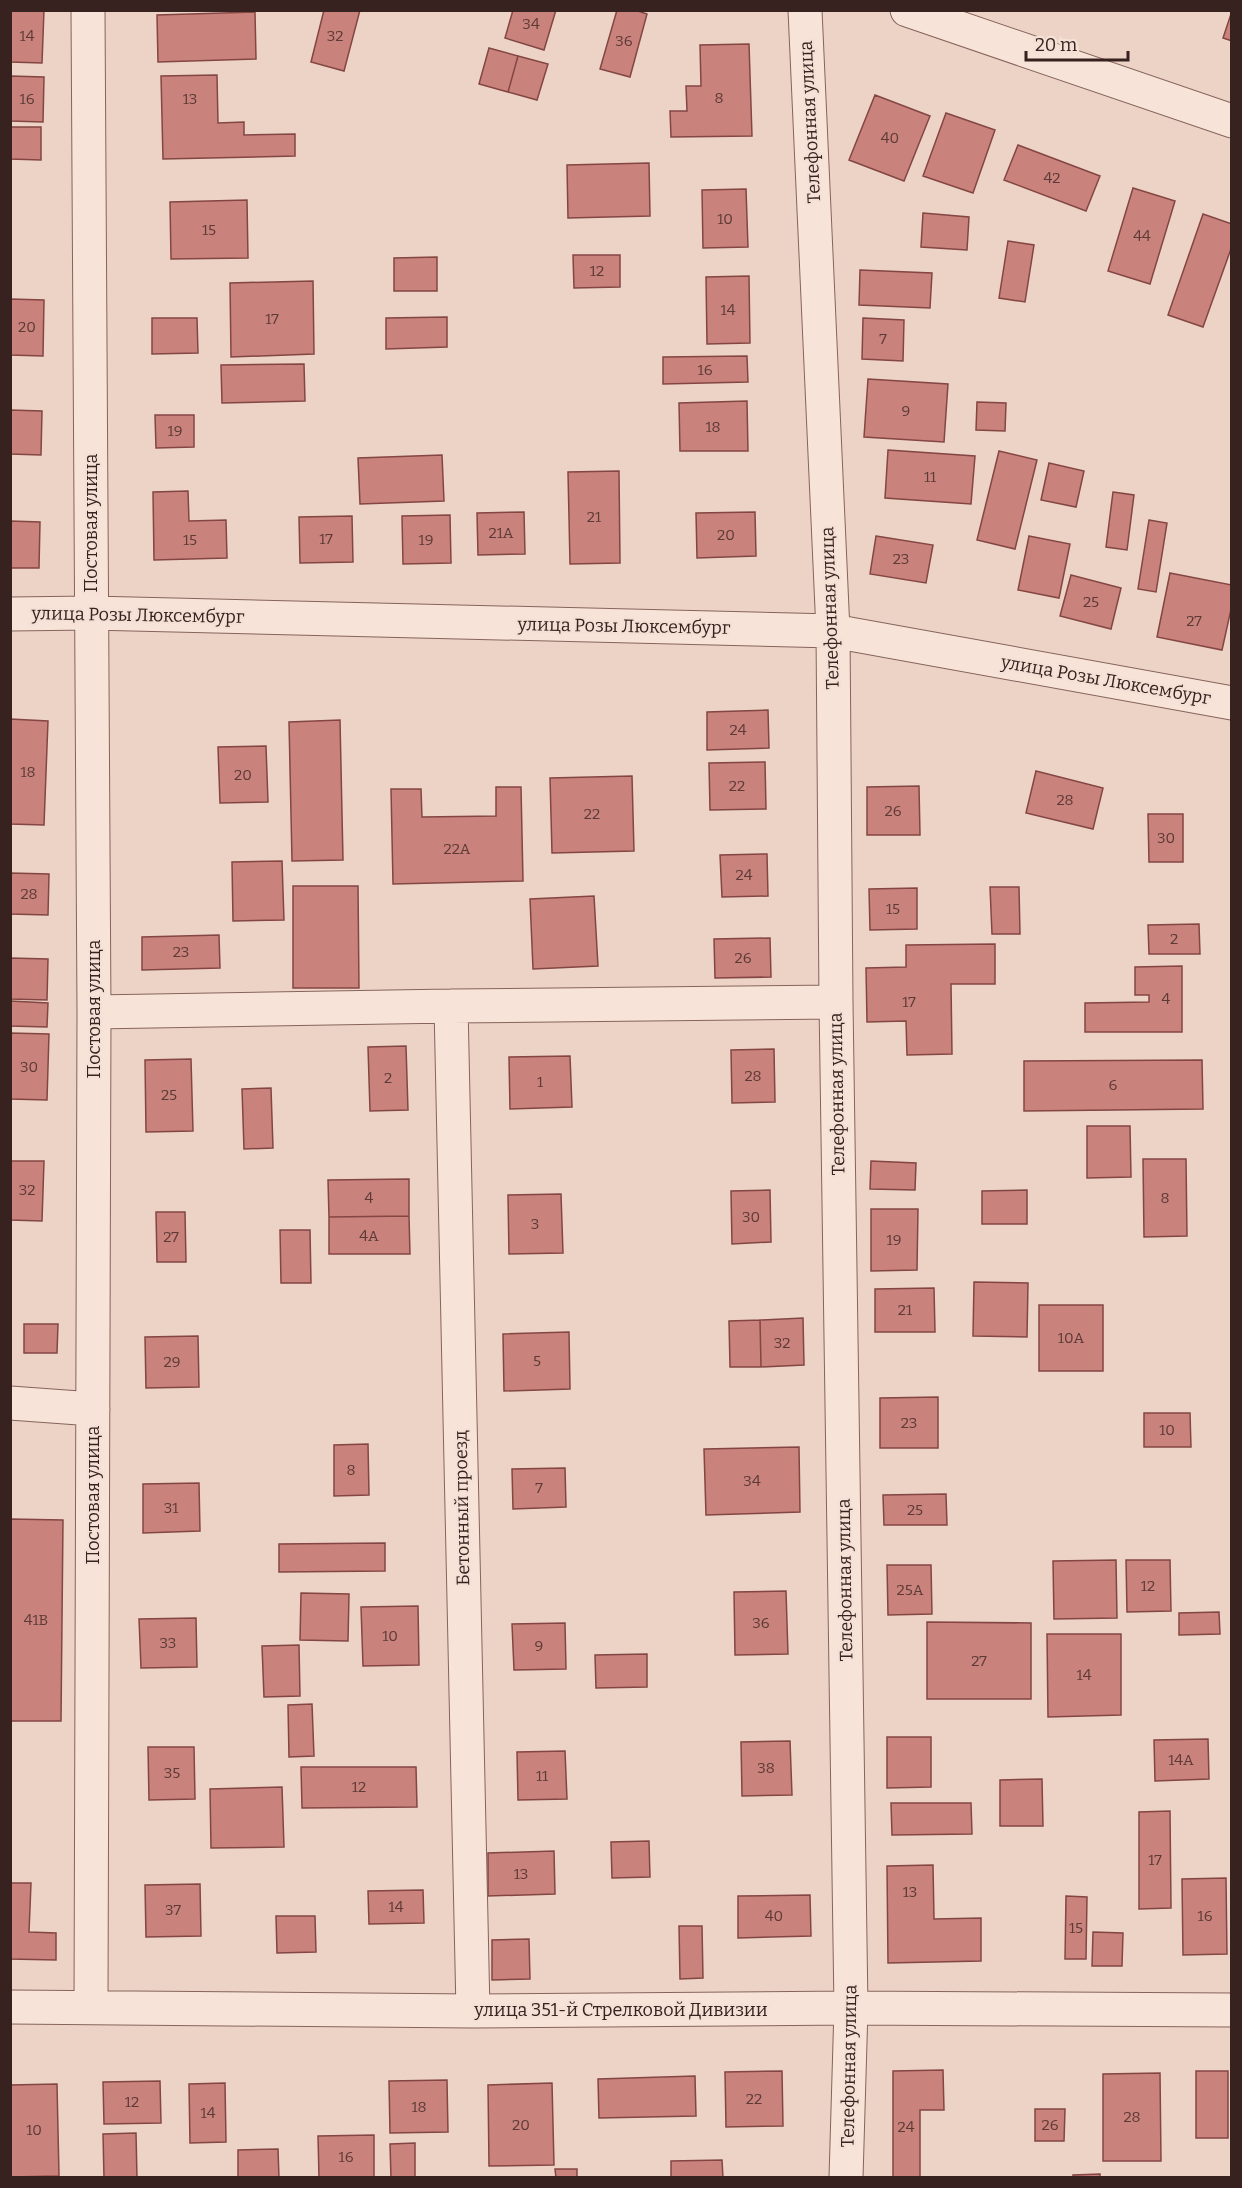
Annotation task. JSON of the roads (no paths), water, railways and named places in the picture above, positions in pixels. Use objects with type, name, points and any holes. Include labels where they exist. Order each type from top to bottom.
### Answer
[{"type":"street","name":"Постовая улица","points":[[88,10],[94,1012],[91,2007]]},
{"type":"street","name":"Телефонная улица","points":[[805,10],[833,632],[836,1002],[851,2008],[846,2178]]},
{"type":"street","points":[[907,10],[1232,121]]},
{"type":"street","name":"улица Розы Люксембург","points":[[10,614],[91,613],[833,632],[1232,703]]},
{"type":"street","points":[[94,1012],[836,1002]]},
{"type":"street","name":"Бетонный проезд","points":[[451,1006],[473,2011]]},
{"type":"street","points":[[10,1403],[93,1409]]},
{"type":"street","name":"улица 351-й Стрелковой Дивизии","points":[[10,2007],[473,2011],[851,2008],[1232,2010]]}]
